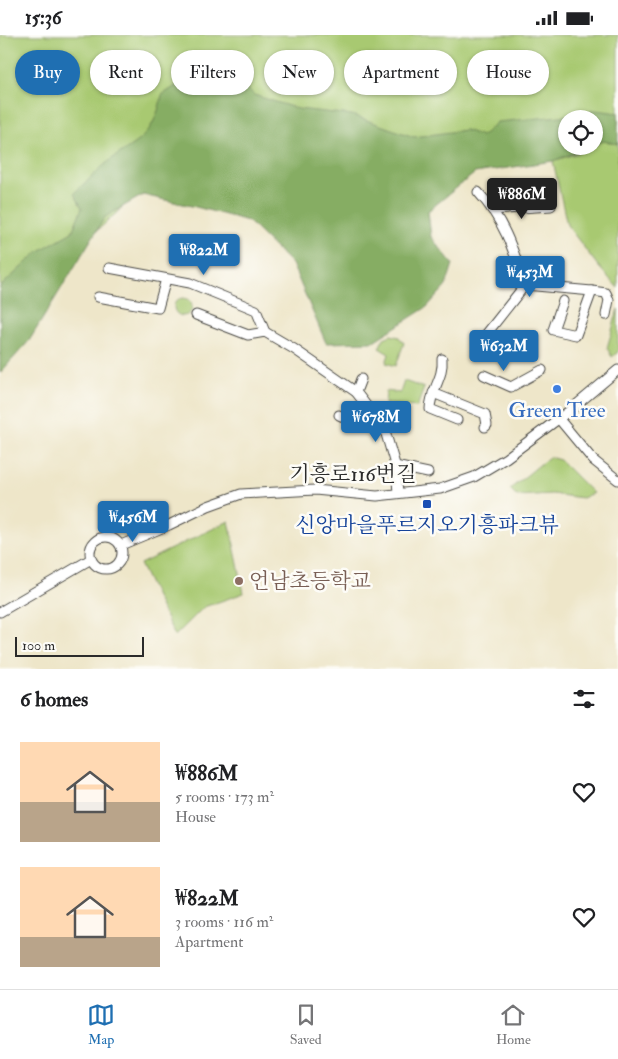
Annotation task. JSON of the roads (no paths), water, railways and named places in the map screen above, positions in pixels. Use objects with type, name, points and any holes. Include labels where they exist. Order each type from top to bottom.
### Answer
[{"type":"street","points":[[478,192],[507,234],[525,285]]},
{"type":"street","points":[[492,210],[551,206]]},
{"type":"street","points":[[109,268],[190,283],[256,310],[264,332]]},
{"type":"street","points":[[98,297],[158,308],[166,279]]},
{"type":"street","points":[[525,285],[606,293],[609,300],[606,315]]},
{"type":"street","points":[[484,337],[525,285]]},
{"type":"street","points":[[563,301],[553,330],[576,335],[592,291]]},
{"type":"street","points":[[196,315],[248,335],[264,332],[294,349],[356,392],[382,426],[395,466],[398,493]]},
{"type":"street","points":[[442,359],[443,369],[430,401],[430,409],[457,420]]},
{"type":"street","points":[[484,375],[511,387],[542,370]]},
{"type":"street","name":"기흥로116번길","points":[[121,545],[208,506],[241,495],[315,489],[376,495],[440,489],[474,477],[512,453],[559,419],[618,371]]},
{"type":"street","points":[[356,392],[361,379]]},
{"type":"street","points":[[434,393],[486,414],[487,425],[485,427]]},
{"type":"street","points":[[338,415],[356,423]]},
{"type":"street","points":[[559,419],[594,460],[618,480]]},
{"type":"street","points":[[395,466],[428,473]]},
{"type":"street","points":[[108,536],[114,538],[121,545],[123,555],[114,567],[103,569],[98,567],[91,559],[91,547],[98,539],[108,536]]},
{"type":"street","points":[[0,612],[91,559]]},
{"type":"place","name":"Green Tree","points":[[557,389]]},
{"type":"place","name":"신앙마을푸르지오기흥파크뷰","points":[[427,504]]},
{"type":"place","name":"언남초등학교","points":[[239,581]]}]
